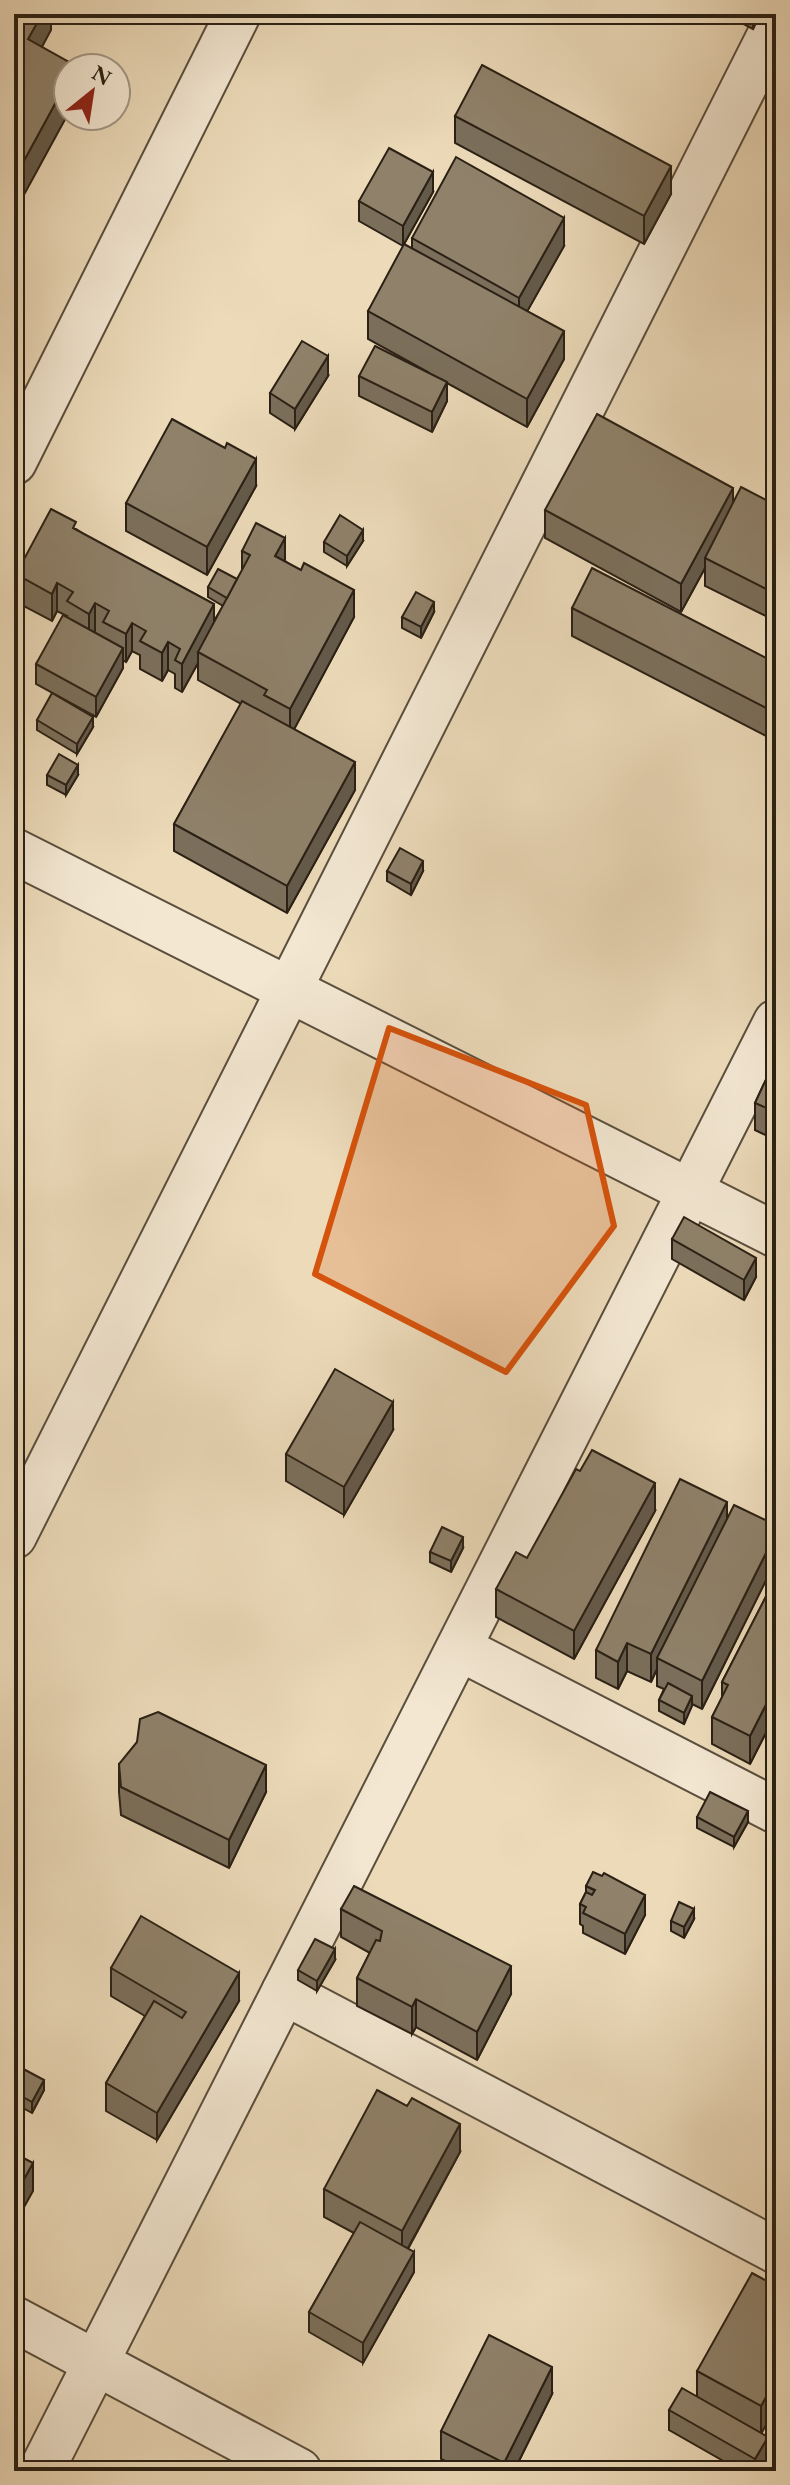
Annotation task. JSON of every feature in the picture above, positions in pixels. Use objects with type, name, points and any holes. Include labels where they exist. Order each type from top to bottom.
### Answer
[{"type":"street","points":[[14,462],[238,14]]},
{"type":"street","points":[[14,1536],[289,989],[770,51]]},
{"type":"street","points":[[14,851],[776,1235]]},
{"type":"street","points":[[41,2471],[776,1022]]},
{"type":"street","points":[[459,1648],[776,1811]]},
{"type":"street","points":[[284,1992],[776,2251]]},
{"type":"street","points":[[14,2319],[299,2471]]},
{"type":"highlighted area","points":[[389,1028],[586,1105],[614,1226],[506,1372],[315,1274]]},
{"type":"building","points":[[14,14],[42,14],[28,39],[52,52],[52,109],[14,179]]},
{"type":"building","points":[[482,65],[671,166],[644,216],[455,116]]},
{"type":"building","points":[[389,148],[433,172],[403,226],[359,201]]},
{"type":"building","points":[[456,157],[564,218],[519,298],[412,238]]},
{"type":"building","points":[[404,244],[564,331],[527,399],[368,311]]},
{"type":"building","points":[[302,341],[328,356],[295,409],[270,393]]},
{"type":"building","points":[[375,346],[447,382],[432,412],[359,376]]},
{"type":"building","points":[[597,414],[733,488],[681,584],[545,510]]},
{"type":"building","points":[[172,419],[225,448],[227,443],[256,459],[207,547],[126,503]]},
{"type":"building","points":[[741,487],[776,505],[776,594],[705,558]]},
{"type":"building","points":[[51,509],[76,522],[73,528],[214,604],[182,664],[175,660],[180,649],[168,642],[162,653],[140,641],[146,631],[132,623],[126,634],[103,622],[109,611],[95,603],[89,614],[67,601],[73,592],[57,583],[52,594],[16,574]]},
{"type":"building","points":[[340,515],[363,530],[347,556],[324,542]]},
{"type":"building","points":[[256,523],[285,538],[275,556],[301,570],[304,563],[354,590],[290,709],[264,695],[267,690],[198,652],[250,555],[242,551]]},
{"type":"building","points":[[592,568],[776,663],[776,713],[572,608]]},
{"type":"building","points":[[218,569],[237,579],[227,598],[208,587]]},
{"type":"building","points":[[416,592],[434,602],[421,627],[402,617]]},
{"type":"building","points":[[63,615],[123,648],[96,697],[36,664]]},
{"type":"building","points":[[14,650],[22,654],[14,668]]},
{"type":"building","points":[[52,693],[93,717],[77,744],[37,720]]},
{"type":"building","points":[[242,701],[355,762],[287,886],[174,824]]},
{"type":"building","points":[[14,751],[23,756],[15,771],[14,771]]},
{"type":"building","points":[[59,754],[78,765],[66,785],[47,775]]},
{"type":"building","points":[[400,848],[423,861],[411,884],[387,871]]},
{"type":"building","points":[[776,1058],[776,1112],[755,1103]]},
{"type":"building","points":[[684,1217],[756,1258],[744,1280],[672,1239]]},
{"type":"building","points":[[335,1369],[393,1402],[344,1487],[286,1454]]},
{"type":"building","points":[[592,1450],[655,1483],[574,1631],[496,1589],[516,1552],[527,1558],[576,1469],[580,1471]]},
{"type":"building","points":[[680,1479],[727,1502],[651,1654],[627,1643],[618,1662],[596,1650]]},
{"type":"building","points":[[734,1505],[776,1525],[776,1533],[702,1681],[657,1658]]},
{"type":"building","points":[[442,1527],[463,1537],[451,1561],[430,1552]]},
{"type":"building","points":[[776,1577],[776,1685],[750,1736],[712,1717],[728,1685],[722,1682]]},
{"type":"building","points":[[668,1683],[692,1696],[684,1713],[659,1700]]},
{"type":"building","points":[[158,1712],[266,1765],[229,1840],[121,1787],[119,1764],[137,1742],[140,1719]]},
{"type":"building","points":[[710,1792],[748,1811],[734,1837],[697,1817]]},
{"type":"building","points":[[593,1872],[602,1876],[604,1873],[645,1895],[625,1934],[583,1913],[586,1907],[580,1904],[586,1892],[592,1895],[595,1890],[586,1886]]},
{"type":"building","points":[[354,1886],[511,1966],[477,2032],[416,1999],[412,2007],[357,1978],[376,1940],[380,1941],[382,1931],[341,1909]]},
{"type":"building","points":[[679,1902],[694,1909],[684,1927],[671,1921]]},
{"type":"building","points":[[141,1916],[239,1973],[157,2113],[106,2083],[154,2001],[182,2018],[186,2012],[111,1968]]},
{"type":"building","points":[[315,1939],[335,1949],[317,1981],[298,1970]]},
{"type":"building","points":[[14,2064],[44,2080],[32,2102],[14,2092]]},
{"type":"building","points":[[377,2090],[407,2106],[412,2098],[460,2124],[402,2231],[324,2189]]},
{"type":"building","points":[[14,2153],[33,2163],[14,2197]]},
{"type":"building","points":[[360,2222],[414,2252],[363,2343],[309,2312]]},
{"type":"building","points":[[752,2273],[776,2286],[776,2379],[761,2406],[697,2371]]},
{"type":"building","points":[[489,2335],[552,2367],[504,2463],[441,2431]]},
{"type":"building","points":[[682,2388],[768,2437],[755,2459],[669,2410]]}]
